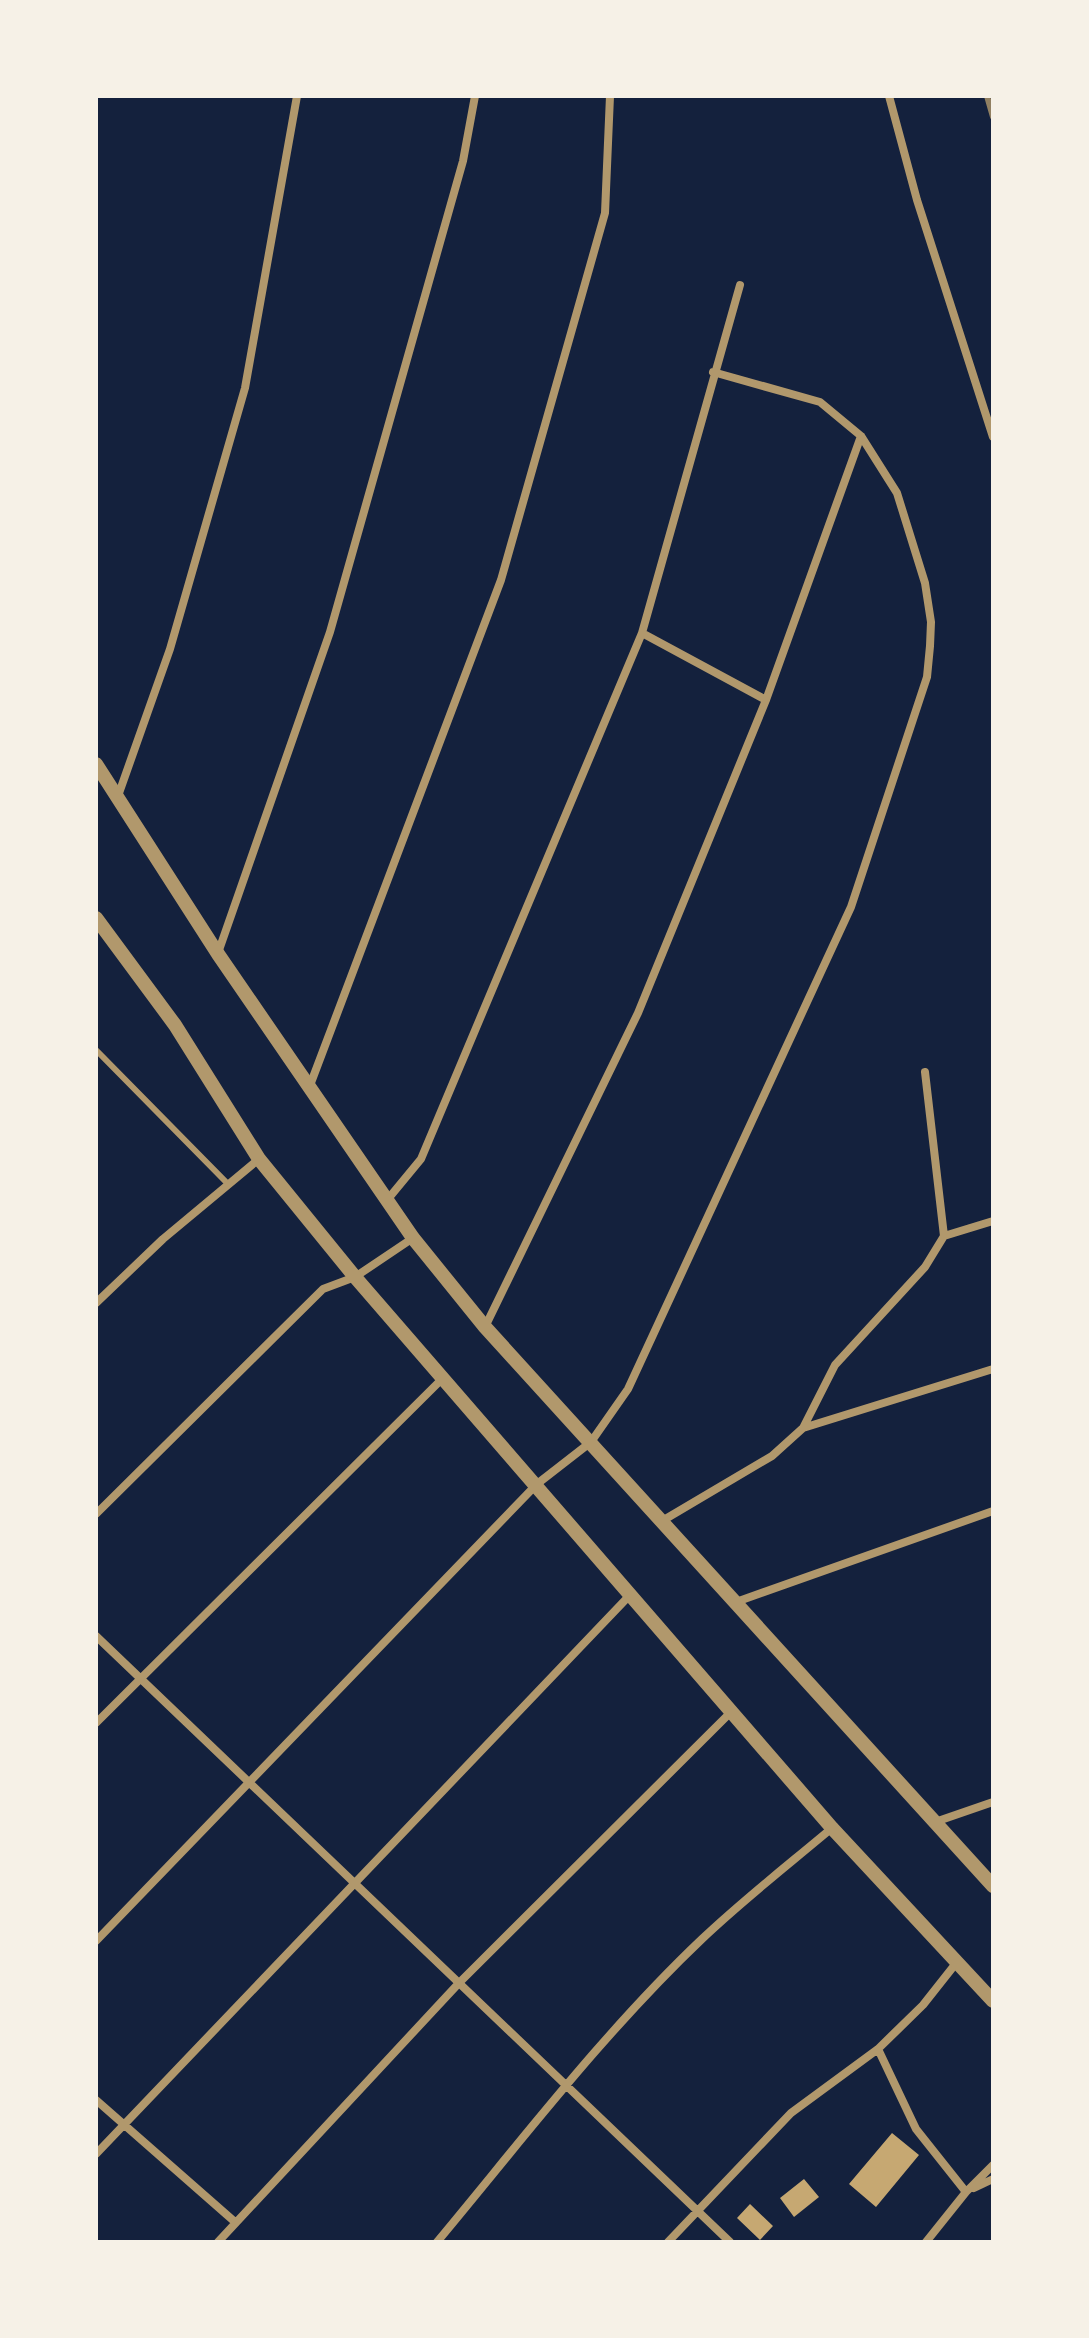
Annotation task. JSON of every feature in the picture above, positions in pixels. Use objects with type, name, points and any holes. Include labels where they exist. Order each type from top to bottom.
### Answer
[{"type":"street","points":[[118,796],[170,649],[245,388],[297,96]]},
{"type":"street","points":[[218,954],[330,632],[463,161],[475,96]]},
{"type":"street","points":[[309,1088],[501,580],[605,213],[610,96]]},
{"type":"street","points":[[889,96],[917,200],[993,437]]},
{"type":"street","points":[[388,1199],[421,1159],[642,633],[713,372],[740,285]]},
{"type":"street","points":[[96,1941],[537,1484],[591,1442],[628,1389],[851,907],[927,677],[931,622],[925,583],[897,493],[861,436],[820,402],[713,372]]},
{"type":"street","points":[[485,1327],[638,1013],[766,700],[861,436]]},
{"type":"street","points":[[642,633],[766,700]]},
{"type":"street","points":[[96,764],[218,954],[413,1238],[485,1327],[993,1886]]},
{"type":"street","points":[[96,918],[175,1025],[259,1159],[355,1277],[832,1828],[993,2001]]},
{"type":"street","points":[[662,1521],[772,1456],[803,1428],[835,1365],[925,1267],[944,1236],[925,1072]]},
{"type":"street","points":[[96,1303],[259,1159]]},
{"type":"street","points":[[944,1236],[993,1221]]},
{"type":"street","points":[[96,1514],[323,1289],[355,1277],[413,1238]]},
{"type":"street","points":[[803,1428],[993,1369]]},
{"type":"street","points":[[96,1723],[443,1378]]},
{"type":"street","points":[[736,1602],[993,1511]]},
{"type":"street","points":[[96,2154],[121,2124],[357,1885],[630,1595]]},
{"type":"street","points":[[96,1636],[730,2242]]},
{"type":"street","points":[[218,2242],[459,1983],[732,1711]]},
{"type":"street","points":[[935,1822],[993,1802]]},
{"type":"street","points":[[437,2242],[567,2086],[700,1940],[832,1828]]},
{"type":"street","points":[[668,2242],[791,2113],[878,2049],[923,2005],[957,1962]]},
{"type":"street","points":[[878,2049],[916,2129],[966,2192]]},
{"type":"street","points":[[96,2100],[235,2222]]},
{"type":"street","points":[[926,2242],[966,2192],[993,2165]]},
{"type":"street","points":[[966,2192],[993,2179]]},
{"type":"lane","points":[[96,1050],[228,1184]]},
{"type":"building","points":[[892,2133],[919,2155],[876,2207],[849,2184]]},
{"type":"building","points":[[804,2179],[819,2197],[794,2217],[780,2198]]},
{"type":"building","points":[[750,2204],[773,2226],[760,2240],[737,2218]]},
{"type":"railway","points":[[987,96],[993,117]]}]
